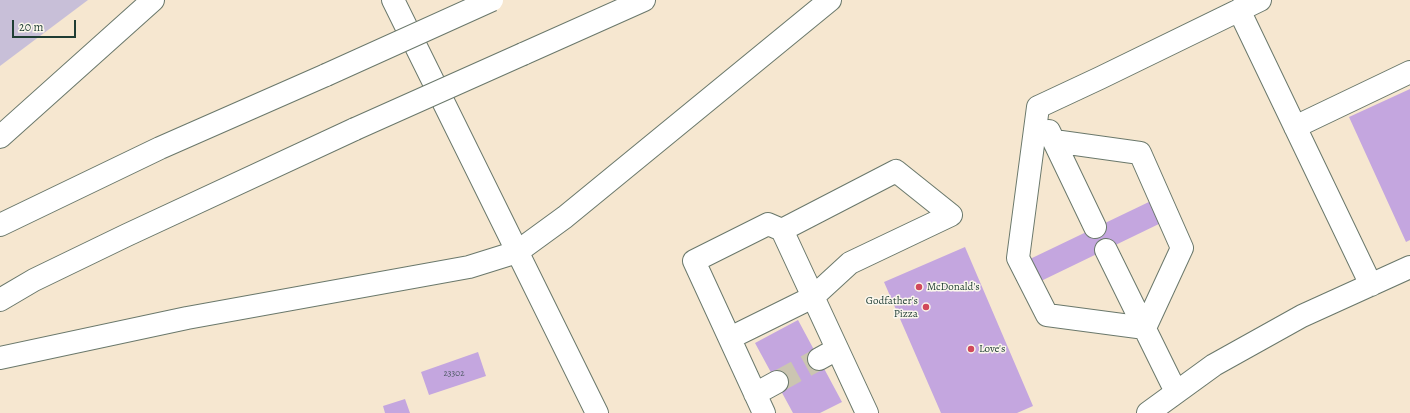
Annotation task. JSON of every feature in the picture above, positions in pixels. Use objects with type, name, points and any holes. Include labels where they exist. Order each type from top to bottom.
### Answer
[{"type":"main road","points":[[0,137],[154,0]]},
{"type":"main road","points":[[393,0],[597,413]]},
{"type":"main road","points":[[0,225],[160,148],[492,0]]},
{"type":"main road","points":[[0,300],[34,280],[127,235],[354,129],[644,0]]},
{"type":"main road","points":[[0,358],[187,318],[469,267],[517,252],[566,217],[830,0]]},
{"type":"main road","points":[[1038,107],[1260,0]]},
{"type":"main road","points":[[1239,10],[1370,285]]},
{"type":"main road","points":[[1295,127],[1410,72]]},
{"type":"main road","points":[[1038,107],[1095,227]]},
{"type":"main road","points":[[1038,107],[1018,258],[1047,315],[1145,328]]},
{"type":"main road","points":[[1054,141],[1140,153],[1182,248],[1145,328]]},
{"type":"main road","points":[[730,338],[813,297],[850,263],[951,215],[896,170],[782,230]]},
{"type":"main road","points":[[777,382],[760,404],[694,260],[768,224],[782,230],[813,297],[828,354],[859,410]]},
{"type":"main road","points":[[1106,250],[1176,392]]},
{"type":"main road","points":[[1148,413],[1214,365],[1302,316],[1410,267]]},
{"type":"shaded area","points":[[0,0],[88,0],[0,66]]},
{"type":"building","points":[[1410,89],[1410,240],[1406,242],[1349,117]]},
{"type":"building","points":[[1153,200],[1163,222],[1041,281],[1030,259]]},
{"type":"building","points":[[965,247],[1033,406],[1017,413],[941,413],[884,282]]},
{"type":"building","points":[[798,320],[842,402],[820,413],[793,413],[755,343]]},
{"type":"building","points":[[478,352],[486,376],[429,395],[421,372]]},
{"type":"building","points":[[405,399],[410,413],[385,413],[383,406]]},
{"type":"tunnel","points":[[777,382],[819,359]]},
{"type":"place","name":"McDonald's","points":[[919,287]]},
{"type":"place","name":"Godfather's Pizza","points":[[926,307]]},
{"type":"place","name":"Love's","points":[[971,349]]}]
